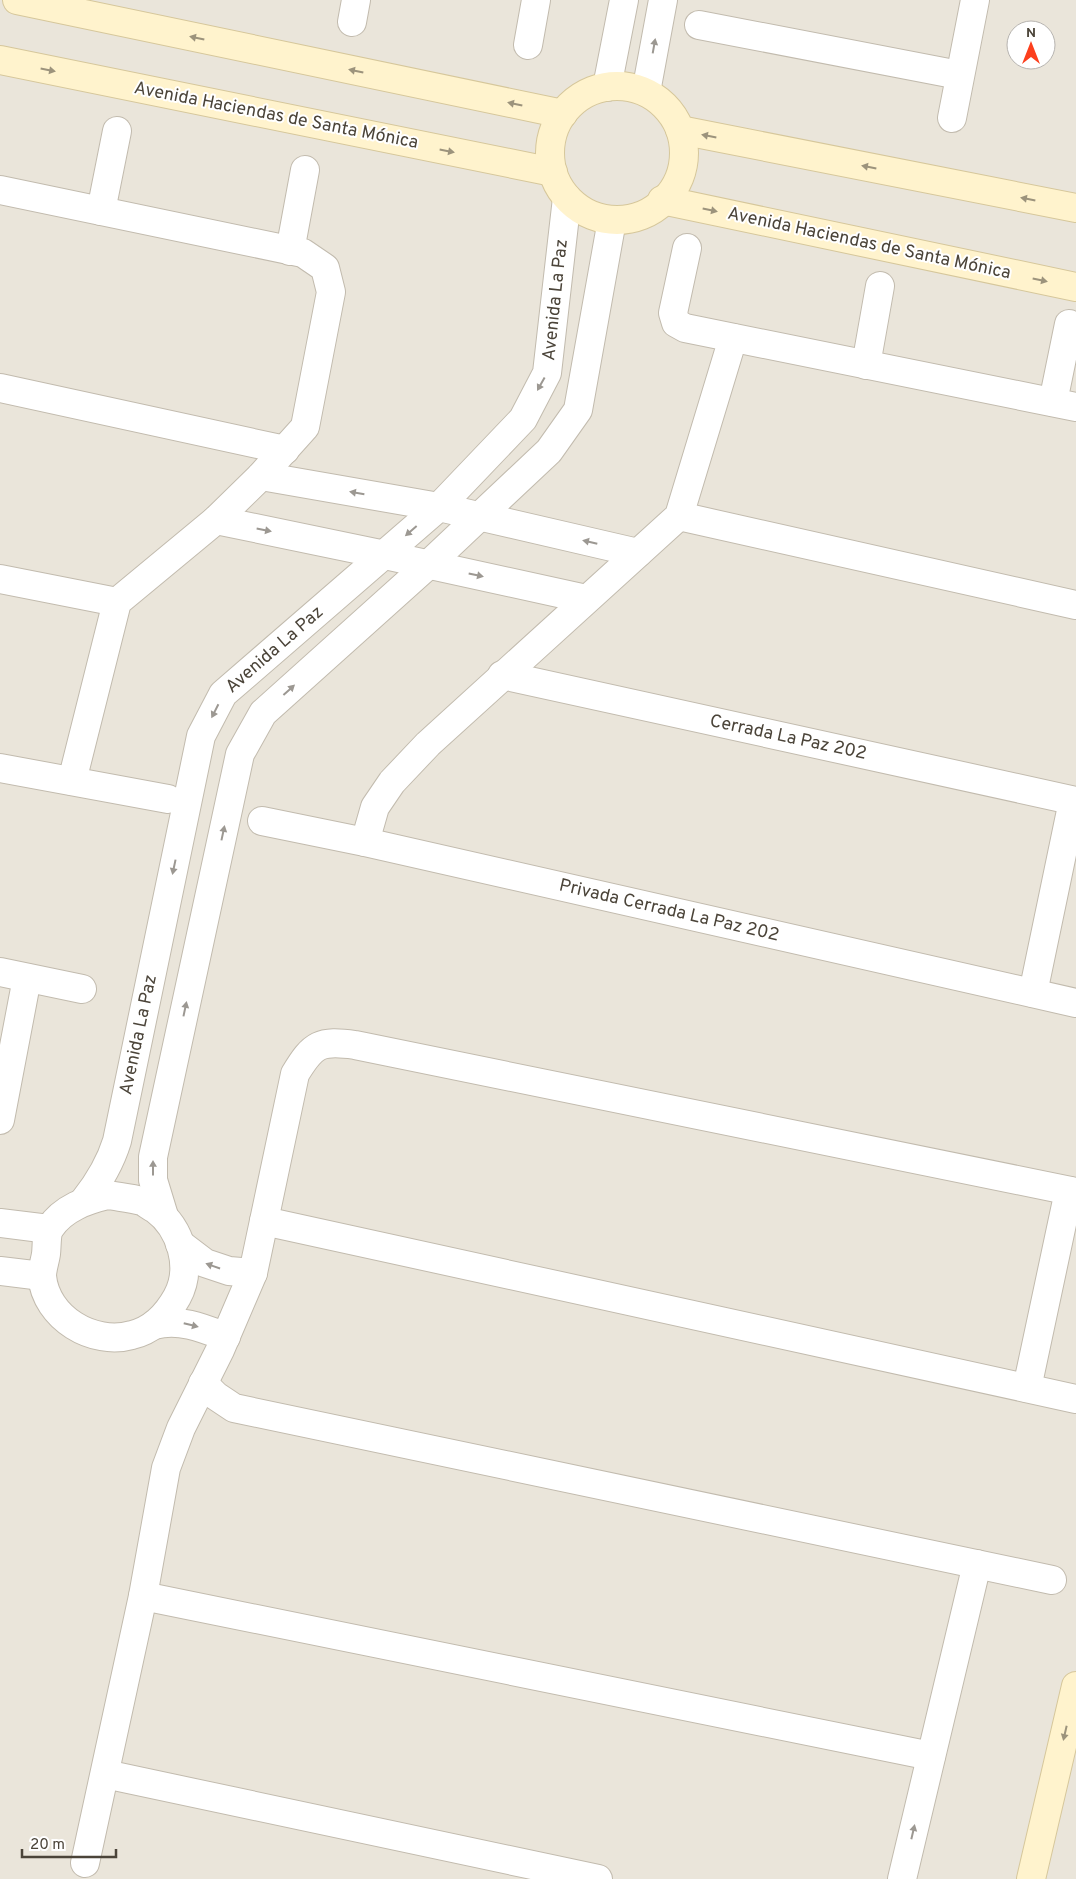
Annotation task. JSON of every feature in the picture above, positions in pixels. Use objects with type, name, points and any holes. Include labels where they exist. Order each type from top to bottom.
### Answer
[{"type":"street","points":[[17,0],[563,114]]},
{"type":"street","points":[[528,45],[536,0]]},
{"type":"street","points":[[607,87],[624,0]]},
{"type":"street","points":[[646,92],[663,0]]},
{"type":"street","points":[[952,118],[975,0]]},
{"type":"street","points":[[699,25],[959,75]]},
{"type":"street","name":"Avenida Haciendas de Santa Mónica","points":[[0,60],[553,172]]},
{"type":"street","points":[[617,86],[646,92],[665,106],[680,130],[684,154],[680,177],[672,191],[656,207],[641,215],[612,220],[586,212],[567,198],[559,188],[550,166],[550,142],[558,120],[573,101],[594,89],[607,87],[617,86]]},
{"type":"street","points":[[680,130],[1076,208]]},
{"type":"street","points":[[100,211],[116,131]]},
{"type":"street","points":[[290,251],[305,170]]},
{"type":"street","points":[[0,190],[303,253],[326,268],[331,292],[305,427],[216,520],[116,602],[72,781]]},
{"type":"street","name":"Avenida La Paz","points":[[84,1200],[98,1183],[112,1160],[118,1141],[201,736],[223,694],[439,507],[523,418],[548,373],[567,198]]},
{"type":"street","name":"Avenida Haciendas de Santa Mónica","points":[[662,200],[1076,287]]},
{"type":"street","name":"Avenida La Paz","points":[[164,1216],[153,1180],[153,1157],[240,754],[263,714],[429,564],[549,451],[578,410],[612,220]]},
{"type":"street","points":[[687,248],[673,313],[676,323],[685,328],[1065,404],[1069,324]]},
{"type":"street","points":[[866,364],[880,286]]},
{"type":"street","points":[[365,842],[375,807],[392,782],[428,744],[679,516],[733,338]]},
{"type":"street","points":[[0,388],[285,450]]},
{"type":"street","points":[[260,476],[439,507],[638,552]]},
{"type":"street","points":[[679,516],[1076,605]]},
{"type":"street","points":[[216,520],[586,599]]},
{"type":"street","points":[[0,580],[116,602]]},
{"type":"street","name":"Cerrada La Paz 202","points":[[502,675],[1075,801],[1033,993]]},
{"type":"street","points":[[0,768],[168,799]]},
{"type":"street","name":"Privada Cerrada La Paz 202","points":[[262,821],[365,842],[1076,1004]]},
{"type":"street","points":[[0,972],[82,989]]},
{"type":"street","points":[[0,1120],[27,978]]},
{"type":"street","points":[[86,1863],[143,1596],[166,1468],[180,1428],[226,1336],[253,1273],[295,1074],[305,1057],[317,1046],[334,1042],[1073,1191],[1027,1388]]},
{"type":"street","points":[[154,1325],[169,1311],[181,1289],[185,1265],[178,1236],[164,1216],[143,1202],[108,1195],[84,1200],[63,1214],[49,1228],[42,1276],[49,1299],[64,1319],[84,1332],[107,1338],[132,1336],[164,1322],[183,1323],[226,1336]]},
{"type":"street","points":[[264,1221],[1076,1399]]},
{"type":"street","points":[[0,1223],[49,1228]]},
{"type":"street","points":[[180,1244],[205,1263],[229,1271],[253,1273]]},
{"type":"street","points":[[0,1272],[42,1276]]},
{"type":"street","points":[[203,1383],[216,1396],[234,1408],[1052,1580]]},
{"type":"street","points":[[902,1879],[977,1564]]},
{"type":"street","points":[[143,1596],[931,1756]]},
{"type":"street","points":[[1030,1879],[1076,1686]]},
{"type":"street","points":[[105,1774],[598,1879]]},
{"type":"shaded area","points":[[0,0],[1076,0],[1076,1879],[0,1879]]}]
